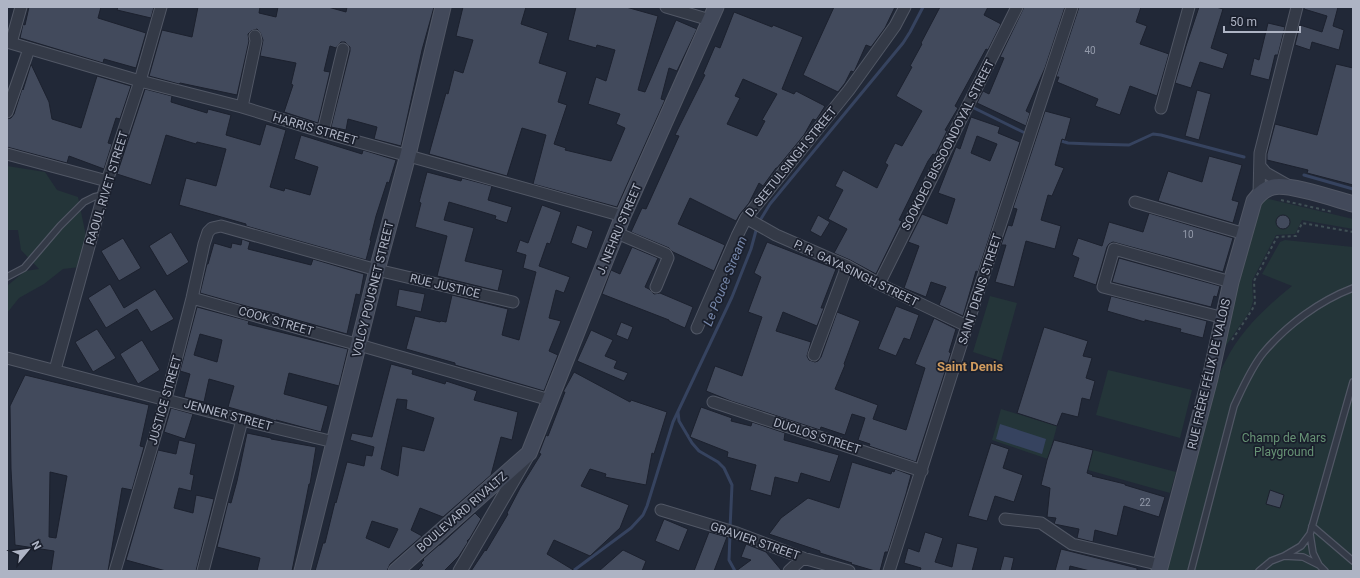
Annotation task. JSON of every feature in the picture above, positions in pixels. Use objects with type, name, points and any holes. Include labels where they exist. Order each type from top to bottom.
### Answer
[{"type":"main road","name":"VOLCY POUGNET STREET","points":[[302,571],[377,270],[408,155],[443,7]]},
{"type":"main road","name":"J. NEHRU STREET","points":[[529,453],[624,216],[713,13]]},
{"type":"main road","points":[[1259,194],[1265,190],[1274,193],[1280,186],[1291,187],[1353,204]]},
{"type":"main road","name":"RUE FRÈRE FÉLIX DE VALOIS","points":[[1160,568],[1208,386],[1231,282],[1254,201],[1259,194]]},
{"type":"main road","name":"BOULEVARD RIVALTZ","points":[[396,571],[529,453]]},
{"type":"street","points":[[9,42],[21,7]]},
{"type":"street","name":"RAOUL RIVET STREET","points":[[55,370],[107,181],[140,81],[161,7]]},
{"type":"street","points":[[666,7],[713,13]]},
{"type":"street","name":"D. SEETULSINGH STREET","points":[[697,328],[736,236],[746,218],[849,90],[895,26],[905,7]]},
{"type":"street","name":"SOOKDEO BISSOONDOYAL STREET","points":[[879,284],[1017,7]]},
{"type":"street","points":[[1072,7],[1035,127],[1029,145],[1072,7]]},
{"type":"street","name":"SAINT DENIS STREET","points":[[889,571],[967,326],[1072,7]]},
{"type":"street","points":[[1161,108],[1189,7]]},
{"type":"street","points":[[1259,194],[1260,153],[1297,7]]},
{"type":"street","points":[[242,107],[256,42],[255,36]]},
{"type":"street","name":"HARRIS STREET","points":[[9,42],[140,81],[242,107],[323,132],[624,216]]},
{"type":"street","points":[[7,112],[29,49]]},
{"type":"street","points":[[323,132],[343,49]]},
{"type":"street","points":[[7,154],[107,181]]},
{"type":"street","points":[[1260,166],[1266,173],[1291,187]]},
{"type":"street","points":[[1135,202],[1245,234]]},
{"type":"street","name":"P. R. GAYASINGH STREET","points":[[746,218],[776,235],[847,266],[879,284],[967,326]]},
{"type":"street","name":"JUSTICE STREET","points":[[114,571],[166,399],[208,232],[212,228],[221,226],[377,270]]},
{"type":"street","points":[[617,233],[668,256],[656,287]]},
{"type":"street","points":[[1224,318],[1103,287],[1114,249],[1231,282]]},
{"type":"street","points":[[814,355],[847,266]]},
{"type":"street","name":"RUE JUSTICE","points":[[377,270],[513,302]]},
{"type":"street","name":"COOK STREET","points":[[192,298],[359,344],[550,400]]},
{"type":"street","name":"JENNER STREET","points":[[7,358],[242,420],[334,442]]},
{"type":"street","name":"DUCLOS STREET","points":[[712,402],[922,471]]},
{"type":"street","points":[[203,571],[242,420]]},
{"type":"street","points":[[460,571],[529,453]]},
{"type":"street","name":"GRAVIER STREET","points":[[661,510],[737,533],[803,558],[849,571]]},
{"type":"street","points":[[1005,519],[1041,523],[1072,544],[1160,568]]},
{"type":"street","points":[[789,571],[803,558]]},
{"type":"lane","points":[[7,277],[24,268],[60,226],[84,202],[94,197],[104,195]]},
{"type":"lane","points":[[1191,571],[1234,406],[1245,382],[1263,353],[1285,330],[1317,306],[1353,288]]},
{"type":"lane","points":[[1259,571],[1271,561],[1284,556],[1301,546],[1310,534],[1353,382]]},
{"type":"lane","points":[[1312,526],[1353,561]]},
{"type":"lane","points":[[1310,534],[1314,553],[1319,565]]},
{"type":"lane","points":[[1284,556],[1303,557],[1319,565],[1325,571]]},
{"type":"path","points":[[1274,193],[1338,213]]},
{"type":"path","points":[[1229,344],[1252,310],[1255,303],[1254,281],[1277,237],[1296,236],[1302,223],[1353,232]]},
{"type":"green space","points":[[7,166],[45,172],[57,190],[78,197],[86,236],[80,267],[63,269],[44,284],[19,298],[7,313],[7,286],[25,271],[39,269],[21,250],[18,230],[7,230]]},
{"type":"green space","points":[[1269,199],[1353,219],[1353,229],[1302,220],[1295,234],[1276,235],[1252,281],[1253,301],[1250,311],[1220,356],[1255,210],[1264,200]]},
{"type":"green space","name":"Champ de Mars Playground","points":[[1285,240],[1353,247],[1353,571],[1166,571],[1221,370],[1231,350],[1254,320],[1292,286],[1262,274],[1280,242]]},
{"type":"green space","points":[[990,296],[1017,303],[1001,361],[973,352]]},
{"type":"green space","points":[[1108,370],[1192,390],[1180,438],[1096,415]]},
{"type":"green space","points":[[1001,409],[1057,426],[1048,459],[992,440]]},
{"type":"green space","points":[[1093,450],[1176,472],[1170,493],[1088,470]]},
{"type":"water","points":[[1000,424],[1046,439],[1042,454],[996,439]]},
{"type":"building","points":[[29,7],[101,7],[98,18],[146,33],[136,68],[104,59],[103,63],[20,38]]},
{"type":"building","points":[[118,7],[154,7],[151,18],[117,10]]},
{"type":"building","points":[[198,7],[260,7],[259,13],[276,17],[278,7],[328,7],[346,12],[347,7],[434,7],[422,50],[401,146],[374,139],[377,127],[348,119],[346,130],[331,127],[350,51],[350,47],[345,42],[341,42],[336,48],[330,46],[324,71],[330,72],[318,123],[284,112],[293,85],[291,84],[296,63],[260,56],[263,40],[257,29],[248,34],[249,41],[237,95],[179,84],[149,76],[162,30],[192,37]]},
{"type":"building","points":[[463,7],[526,7],[521,24],[548,33],[539,63],[567,72],[558,102],[567,105],[554,144],[566,148],[565,150],[611,161],[625,128],[616,124],[620,114],[588,104],[596,77],[606,81],[615,50],[597,45],[596,48],[568,40],[576,7],[626,7],[658,16],[638,90],[645,92],[676,20],[697,29],[677,71],[669,68],[661,99],[665,100],[617,207],[533,184],[546,135],[522,128],[507,176],[429,154],[454,70],[463,73],[473,40],[456,36]]},
{"type":"building","points":[[834,7],[895,7],[885,28],[871,47],[866,45],[854,72],[851,71],[845,83],[838,92],[803,75]]},
{"type":"building","points":[[940,7],[988,7],[984,15],[1001,24],[988,50],[986,49],[955,106],[958,108],[945,130],[947,131],[935,155],[933,154],[928,161],[899,220],[902,221],[876,274],[834,253],[847,229],[828,219],[843,190],[835,186],[843,170],[877,188],[888,165],[885,163],[895,143],[902,146],[922,111],[896,96],[912,67],[910,66]]},
{"type":"building","points":[[1024,7],[1065,7],[1045,68],[1026,111],[1030,113],[1026,126],[977,103],[983,91],[989,94],[1004,58],[1000,57]]},
{"type":"building","points":[[1079,7],[1141,7],[1136,22],[1147,26],[1140,44],[1169,54],[1157,96],[1130,86],[1120,115],[1095,106],[1098,99],[1057,82],[1059,77],[1056,77]]},
{"type":"building","points":[[1199,7],[1216,7],[1223,9],[1211,48],[1228,54],[1223,69],[1200,62],[1191,88],[1175,83]]},
{"type":"building","points":[[1304,7],[1338,7],[1333,26],[1344,30],[1339,50],[1312,42],[1310,50],[1295,45],[1300,25],[1322,32],[1327,16],[1304,9]]},
{"type":"building","points":[[734,12],[803,37],[782,89],[794,94],[796,91],[825,106],[816,120],[813,119],[804,135],[763,186],[759,183],[749,203],[736,221],[690,198],[678,224],[725,245],[714,271],[673,252],[669,248],[631,232],[642,208],[646,209],[679,136],[675,135],[705,75],[703,74],[715,46],[720,48]],"holes":[[[743,79],[777,94],[762,120],[765,121],[757,136],[727,124],[740,98],[735,96]]]},
{"type":"building","points":[[1268,23],[1285,27],[1278,55],[1275,55],[1269,80],[1250,75],[1254,58],[1259,60]]},
{"type":"building","points":[[31,64],[49,102],[52,119],[81,128],[97,76],[131,86],[120,119],[116,118],[108,143],[112,144],[104,169],[69,156],[67,163],[7,147],[7,119],[11,118],[14,114]]},
{"type":"building","points":[[1336,64],[1353,68],[1353,185],[1307,173],[1308,170],[1267,160],[1267,154],[1275,124],[1317,135]]},
{"type":"building","points":[[145,89],[172,96],[171,102],[207,113],[208,109],[231,115],[226,135],[260,145],[266,124],[286,130],[270,187],[284,191],[285,188],[310,195],[318,167],[294,159],[301,135],[362,154],[363,150],[396,160],[376,216],[366,260],[246,226],[246,224],[179,205],[186,178],[216,186],[226,149],[197,142],[196,144],[166,135],[151,185],[117,174]]},
{"type":"building","points":[[1197,90],[1211,94],[1199,140],[1185,136]]},
{"type":"building","points":[[1045,111],[1071,118],[1065,140],[1062,139],[1055,165],[1064,168],[1052,196],[1048,195],[1041,220],[1061,226],[1055,249],[1026,241],[1014,287],[995,282],[1006,245],[1001,245],[1008,225],[1012,226],[1017,209],[1013,208]]},
{"type":"building","points":[[971,117],[1000,127],[998,133],[1020,142],[978,272],[976,271],[963,316],[939,305],[946,287],[931,282],[926,297],[904,288],[919,246],[908,242],[922,214],[947,224],[955,199],[938,193],[956,147],[960,149]],"holes":[[[977,136],[997,144],[990,161],[971,153]]]},
{"type":"building","points":[[1209,156],[1242,165],[1232,200],[1239,202],[1233,223],[1158,201],[1168,171],[1202,182]]},
{"type":"building","points":[[427,172],[461,181],[462,178],[492,186],[488,200],[512,207],[507,223],[495,219],[496,216],[449,202],[444,220],[474,228],[465,261],[503,270],[498,291],[437,276],[447,236],[415,227],[421,203],[419,202]]},
{"type":"building","points":[[542,205],[561,212],[550,244],[547,243],[539,266],[570,277],[564,293],[556,290],[549,318],[561,321],[549,351],[558,355],[544,391],[406,349],[415,316],[446,322],[452,295],[508,309],[502,335],[519,340],[536,272],[523,268],[526,255],[516,252],[520,240],[528,243]]},
{"type":"building","points":[[1149,213],[1233,238],[1223,272],[1113,242],[1107,247],[1096,285],[1073,277],[1079,258],[1072,255],[1078,238],[1102,246],[1109,222],[1143,232]]},
{"type":"building","points":[[818,215],[830,222],[821,237],[810,231]]},
{"type":"building","points":[[1280,215],[1286,215],[1290,219],[1290,225],[1286,229],[1280,229],[1276,225],[1276,219]]},
{"type":"building","points":[[577,225],[593,231],[587,249],[571,243]]},
{"type":"building","points":[[171,232],[189,262],[167,276],[149,246]]},
{"type":"building","points":[[123,238],[141,268],[119,281],[101,251]]},
{"type":"building","points":[[242,239],[250,242],[248,249],[311,265],[313,259],[364,274],[360,295],[356,294],[347,334],[200,293],[214,243],[231,248],[232,243],[241,245]]},
{"type":"building","points":[[767,242],[836,269],[821,308],[824,308],[817,326],[783,312],[776,331],[811,342],[807,356],[809,360],[815,362],[821,357],[837,312],[860,321],[835,389],[878,405],[873,419],[906,430],[925,368],[915,364],[934,318],[956,329],[949,352],[951,353],[916,462],[869,446],[870,444],[858,440],[865,418],[852,414],[845,435],[821,427],[820,430],[731,401],[706,391],[715,366],[742,376],[762,317],[748,312],[761,277],[754,273]]},
{"type":"building","points":[[632,247],[658,258],[645,287],[654,294],[660,293],[693,307],[685,328],[669,320],[602,294],[611,270],[620,274]]},
{"type":"building","points":[[1119,258],[1220,286],[1217,297],[1214,296],[1211,307],[1112,282]]},
{"type":"building","points":[[110,284],[124,308],[155,289],[174,319],[151,332],[137,309],[106,328],[88,298]]},
{"type":"building","points":[[399,289],[425,294],[421,312],[396,306]]},
{"type":"building","points":[[1111,296],[1207,321],[1203,338],[1180,332],[1181,329],[1145,320],[1145,322],[1107,311]]},
{"type":"building","points":[[896,306],[919,315],[910,340],[904,338],[896,356],[878,349]]},
{"type":"building","points":[[197,307],[249,321],[248,324],[348,349],[339,386],[289,373],[284,394],[328,406],[321,432],[228,407],[234,386],[209,379],[204,402],[184,397],[190,374],[180,371]],"holes":[[[200,334],[222,340],[217,362],[194,355]]]},
{"type":"building","points":[[621,322],[633,327],[628,340],[616,335]]},
{"type":"building","points":[[1044,327],[1088,341],[1083,356],[1092,358],[1086,378],[1095,381],[1090,400],[1082,398],[1078,417],[1062,413],[1057,426],[1017,413]]},
{"type":"building","points":[[97,329],[116,358],[93,372],[75,342]]},
{"type":"building","points":[[591,330],[613,340],[605,356],[617,361],[614,368],[628,373],[624,381],[577,361]]},
{"type":"building","points":[[142,340],[160,370],[138,384],[120,354]]},
{"type":"building","points":[[391,364],[413,370],[412,374],[445,384],[446,381],[477,391],[474,400],[518,412],[512,440],[501,437],[491,475],[443,517],[420,508],[411,530],[422,536],[390,564],[387,571],[315,571],[323,543],[325,543],[347,462],[364,466],[366,455],[372,456],[374,447],[350,440],[352,433],[372,437]],"holes":[[[397,399],[407,400],[406,409],[434,418],[424,451],[402,446],[398,476],[381,469]],[[372,521],[398,529],[389,548],[366,538]]]},
{"type":"building","points":[[574,372],[630,402],[631,400],[667,412],[654,454],[652,453],[646,485],[605,477],[606,474],[590,469],[581,486],[629,505],[620,528],[590,556],[554,540],[547,554],[575,571],[471,571],[485,550],[486,551],[508,514],[507,513],[520,488],[541,454],[539,453],[546,435],[548,436],[565,392],[563,392]]},
{"type":"building","points":[[25,375],[149,405],[140,446],[144,447],[132,490],[122,488],[108,571],[51,571],[54,551],[15,545],[11,469],[10,406]],"holes":[[[50,472],[67,476],[56,538],[49,537]]]},
{"type":"building","points":[[701,407],[732,418],[731,421],[751,426],[752,422],[785,433],[784,440],[839,455],[830,482],[801,473],[798,483],[775,477],[771,496],[750,490],[756,465],[727,457],[728,452],[690,437]]},
{"type":"building","points":[[171,408],[193,414],[185,439],[164,432]]},
{"type":"building","points":[[247,433],[316,447],[292,571],[257,571],[260,558],[217,547],[228,502],[231,503],[237,481]]},
{"type":"building","points":[[179,440],[196,444],[190,474],[194,475],[191,491],[179,488],[174,508],[193,513],[196,495],[214,499],[196,571],[166,571],[126,560],[158,450],[176,454]]},
{"type":"building","points":[[1054,440],[1093,450],[1087,473],[1093,475],[1092,476],[1125,484],[1165,497],[1159,517],[1124,506],[1117,536],[1095,530],[1093,542],[1077,538],[1079,529],[1054,524],[1056,518],[1047,517],[1050,488],[1041,485]]},
{"type":"building","points":[[991,443],[1009,449],[1003,468],[1023,475],[1014,502],[995,496],[987,521],[968,516]]},
{"type":"building","points":[[852,462],[891,474],[895,469],[911,475],[888,552],[885,552],[880,571],[851,564],[852,563],[820,553],[820,551],[769,534],[781,518],[808,498],[839,508]]},
{"type":"building","points":[[1270,490],[1284,495],[1280,508],[1266,504]]},
{"type":"building","points":[[475,513],[481,519],[459,556],[444,571],[417,571],[423,565],[421,563],[424,560],[423,559]]},
{"type":"building","points":[[664,519],[688,529],[679,551],[655,541]]},
{"type":"building","points":[[709,532],[727,537],[714,571],[694,571]]},
{"type":"building","points":[[925,532],[943,538],[935,562],[952,567],[957,543],[978,548],[972,571],[920,571],[921,568],[904,563],[908,548],[919,552]]},
{"type":"building","points":[[746,544],[766,552],[782,571],[736,571],[751,560],[741,557]]},
{"type":"building","points":[[1061,549],[1137,568],[1137,571],[1090,571],[1070,566],[1069,571],[1055,571]]},
{"type":"building","points":[[623,550],[646,561],[642,571],[599,571]]},
{"type":"building","points":[[1004,556],[1014,558],[1011,571],[1000,571]]},
{"type":"waterway","name":"Le Pouce Stream","points":[[759,222],[770,204],[903,43],[923,7]]},
{"type":"waterway","points":[[972,107],[1023,132]]},
{"type":"waterway","points":[[1058,140],[1068,143],[1129,145],[1153,134],[1244,157]]},
{"type":"waterway","points":[[1304,175],[1353,189]]},
{"type":"waterway","name":"Le Pouce Stream","points":[[573,571],[631,528],[643,515],[673,422],[732,297],[751,249],[757,227]]},
{"type":"waterway","points":[[678,412],[679,421],[692,443],[699,451],[718,462],[724,468],[732,485],[730,529]]},
{"type":"waterway","points":[[730,534],[729,560],[735,571]]},
{"type":"district","name":"Saint Denis","points":[[970,366]]}]
